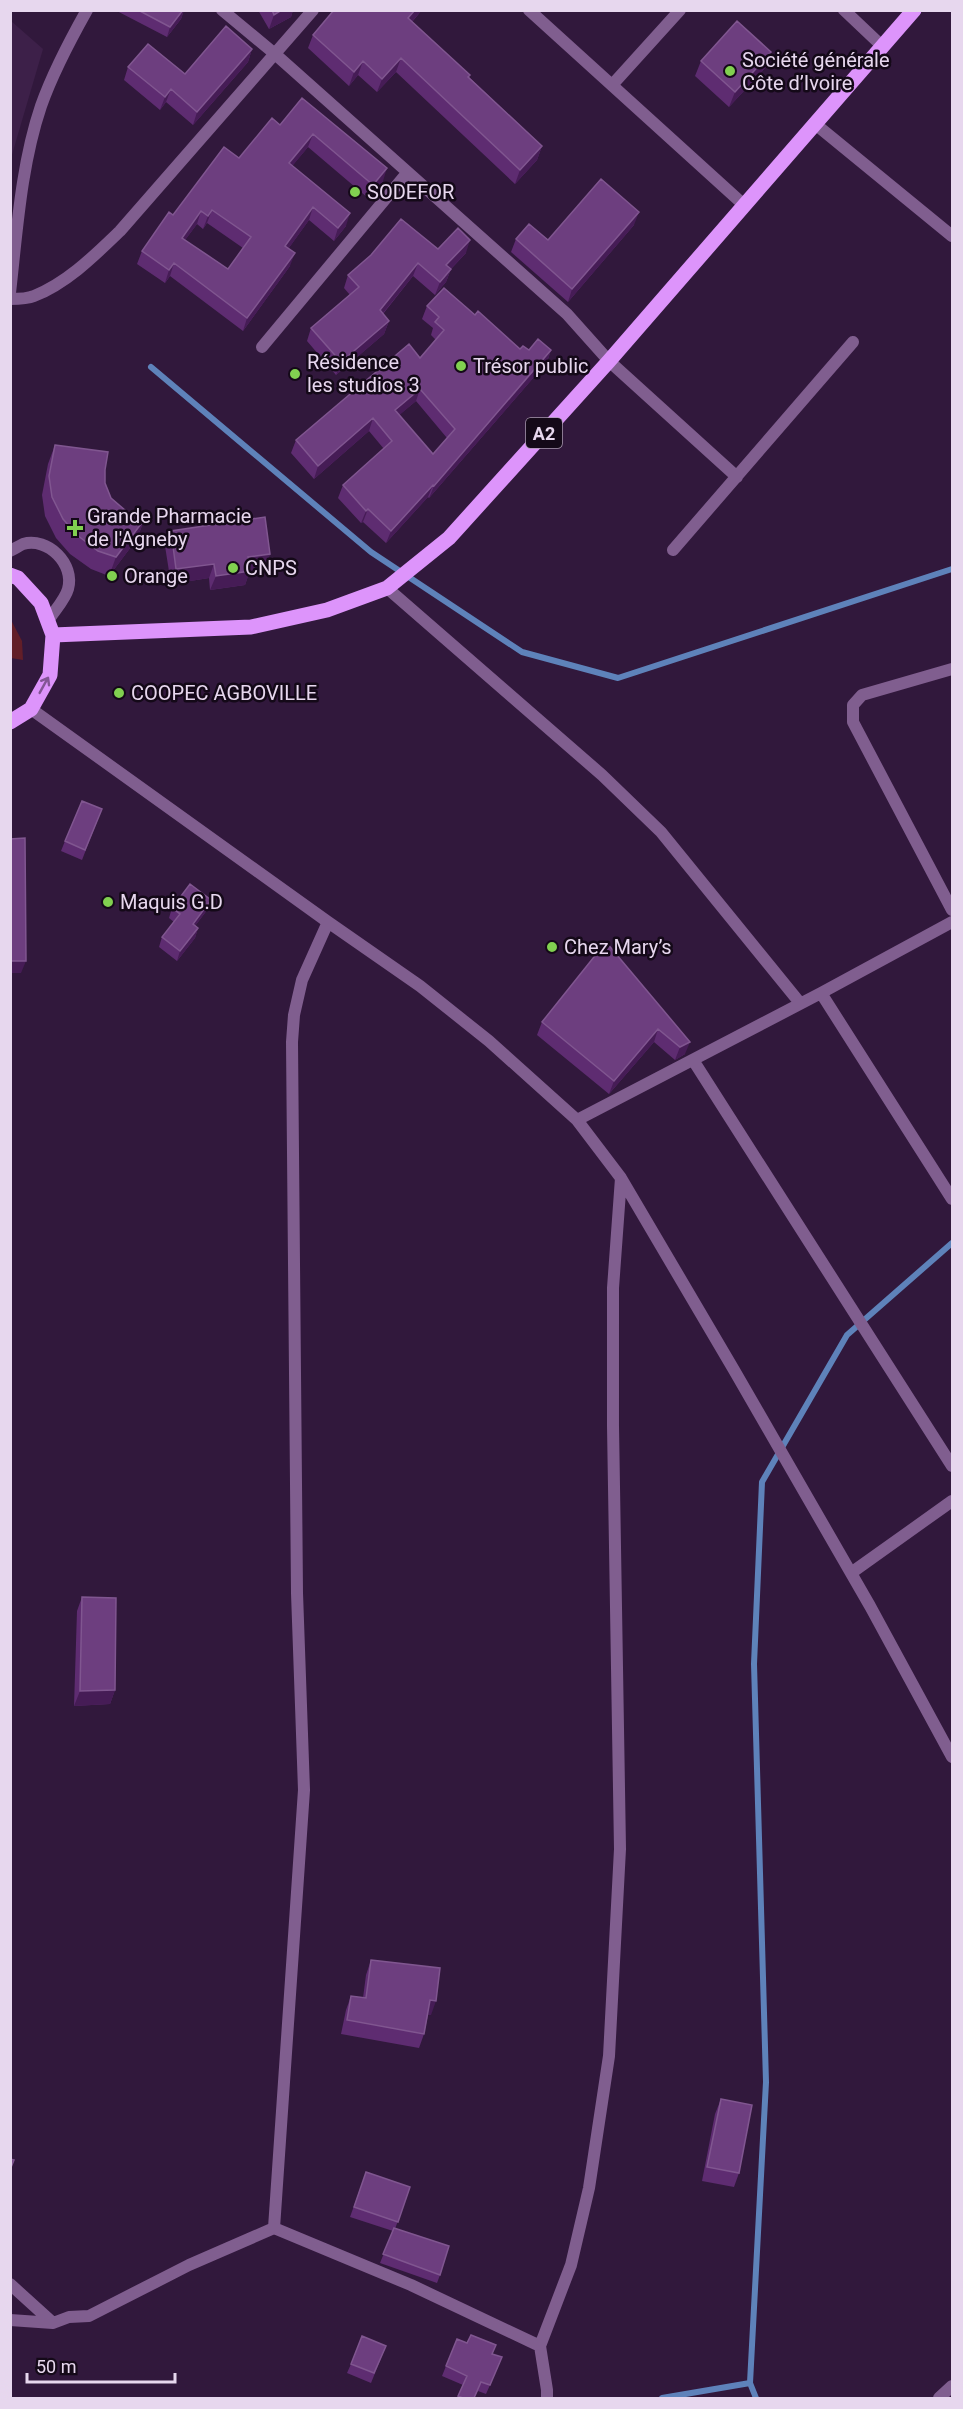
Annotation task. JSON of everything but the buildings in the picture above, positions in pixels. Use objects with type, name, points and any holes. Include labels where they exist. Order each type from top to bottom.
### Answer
[{"type":"main road","name":"A2","points":[[50,628],[251,627],[327,610],[387,588],[449,538],[609,361],[914,10]]},
{"type":"main road","points":[[10,575],[18,578],[41,603],[50,628],[50,675],[31,709],[10,722]]},
{"type":"street","points":[[10,293],[26,163],[41,107],[62,55],[87,10]]},
{"type":"street","points":[[222,10],[275,54],[567,314],[609,361],[737,477]]},
{"type":"street","points":[[10,299],[32,297],[55,285],[91,259],[120,231],[313,10]]},
{"type":"street","points":[[529,10],[744,205]]},
{"type":"street","points":[[613,84],[680,10]]},
{"type":"street","points":[[844,10],[882,46]]},
{"type":"street","points":[[814,123],[952,236]]},
{"type":"street","points":[[262,347],[407,173]]},
{"type":"street","points":[[673,550],[853,342]]},
{"type":"street","points":[[10,551],[24,544],[44,546],[59,555],[66,564],[69,577],[68,589],[50,628]]},
{"type":"street","points":[[387,588],[602,775],[661,832],[800,1003]]},
{"type":"street","points":[[952,669],[862,695],[853,705],[852,722],[952,910]]},
{"type":"street","points":[[31,709],[327,922],[420,986],[489,1041],[577,1120],[621,1178],[851,1573],[952,1756]]},
{"type":"street","points":[[274,2228],[304,1790],[297,1593],[292,1042],[294,1015],[302,980],[327,922]]},
{"type":"street","points":[[577,1120],[952,922]]},
{"type":"street","points":[[821,993],[952,1199]]},
{"type":"street","points":[[693,1060],[952,1466]]},
{"type":"street","points":[[547,2398],[540,2346],[571,2265],[590,2188],[609,2055],[620,1849],[613,1426],[614,1288],[621,1178]]},
{"type":"street","points":[[851,1573],[952,1501]]},
{"type":"street","points":[[10,2320],[53,2323],[69,2317],[89,2316],[189,2265],[274,2228],[411,2285],[540,2346]]},
{"type":"street","points":[[10,2284],[53,2323]]},
{"type":"street","points":[[939,2398],[952,2386]]},
{"type":"shaded area","points":[[11,21],[43,49],[11,158]]},
{"type":"shaded area","points":[[10,618],[22,641],[23,660],[11,658]]},
{"type":"waterway","points":[[151,367],[371,552],[522,652],[618,678],[952,569]]},
{"type":"waterway","points":[[662,2398],[750,2383],[766,2082],[754,1664],[762,1482],[847,1335],[952,1243]]},
{"type":"waterway","points":[[750,2383],[756,2398]]},
{"type":"place","name":"Société générale Côte d’Ivoire","points":[[730,71]]},
{"type":"place","name":"SODEFOR","points":[[355,192]]},
{"type":"place","name":"Trésor public","points":[[461,366]]},
{"type":"place","name":"Résidence les studios 3","points":[[295,374]]},
{"type":"place","name":"Grande Pharmacie de l'Agneby","points":[[75,528]]},
{"type":"place","name":"CNPS","points":[[233,568]]},
{"type":"place","name":"Orange","points":[[112,576]]},
{"type":"place","name":"COOPEC AGBOVILLE","points":[[119,693]]},
{"type":"place","name":"Maquis G.D","points":[[108,902]]},
{"type":"place","name":"Chez Mary’s","points":[[552,947]]}]
